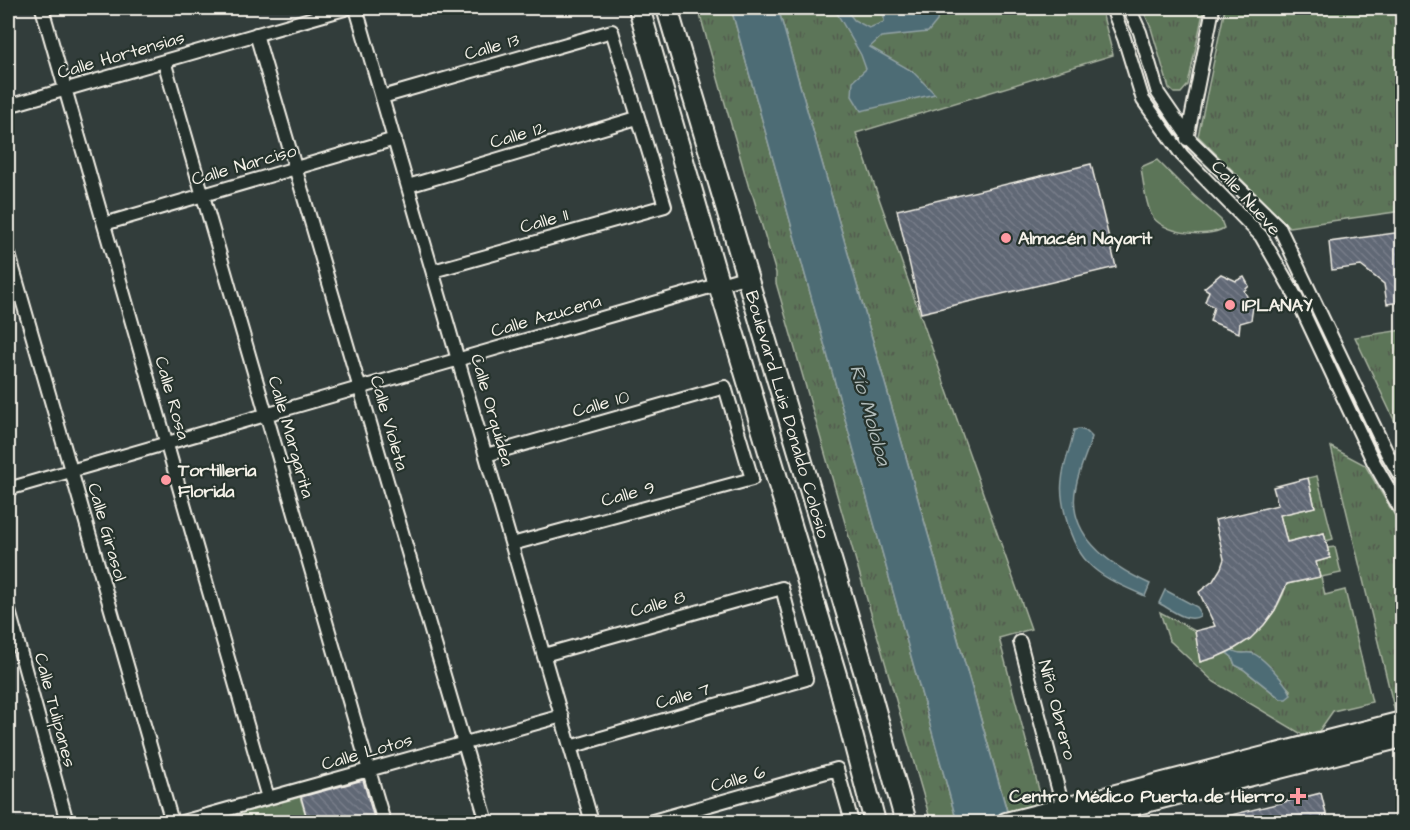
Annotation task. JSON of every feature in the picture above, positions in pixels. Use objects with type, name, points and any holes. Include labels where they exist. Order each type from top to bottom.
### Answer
[{"type":"main road","name":"Boulevard Luis Donaldo Colosio","points":[[639,8],[839,685],[875,822]]},
{"type":"main road","points":[[657,8],[665,33],[679,48]]},
{"type":"main road","name":"Boulevard Luis Donaldo Colosio","points":[[667,8],[866,674],[906,822]]},
{"type":"main road","points":[[1066,817],[1402,721]]},
{"type":"main road","points":[[1010,821],[1066,817],[1402,738]]},
{"type":"street","name":"Calle Rosa","points":[[42,8],[268,798]]},
{"type":"street","name":"Calle Hortensias","points":[[8,106],[348,8]]},
{"type":"street","name":"Calle Orquídea","points":[[356,8],[592,822]]},
{"type":"street","name":"Calle Nueve","points":[[1112,8],[1143,100],[1182,155],[1261,236],[1297,299],[1373,461],[1402,506]]},
{"type":"street","name":"Calle Nueve","points":[[1129,8],[1140,32],[1158,93],[1188,136],[1279,228],[1402,479]]},
{"type":"street","points":[[1182,155],[1188,136],[1213,8]]},
{"type":"street","name":"Calle 13","points":[[382,97],[612,31],[637,118]]},
{"type":"street","name":"Calle Violeta","points":[[256,34],[488,822]]},
{"type":"street","name":"Calle Margarita","points":[[164,61],[384,822]]},
{"type":"street","name":"Calle 12","points":[[408,186],[637,118]]},
{"type":"street","name":"Calle 11","points":[[433,271],[665,206],[637,118]]},
{"type":"street","name":"Calle Narciso","points":[[104,224],[394,139]]},
{"type":"street","name":"Calle Girasol","points":[[8,251],[172,822]]},
{"type":"street","name":"Calle Azucena","points":[[8,489],[748,276]]},
{"type":"street","name":"Calle 10","points":[[486,455],[725,387],[753,479]]},
{"type":"street","name":"Calle 9","points":[[512,544],[753,479]]},
{"type":"street","name":"Calle 8","points":[[544,655],[782,588],[806,679]]},
{"type":"street","name":"Calle Tulipanes","points":[[8,607],[67,822]]},
{"type":"street","name":"Niño Obrero","points":[[1020,642],[1066,817]]},
{"type":"street","name":"Calle 7","points":[[570,747],[806,679]]},
{"type":"street","name":"Calle Lotos","points":[[182,822],[561,716]]},
{"type":"street","name":"Calle 6","points":[[649,822],[837,769],[852,822]]},
{"type":"green space","points":[[698,8],[731,8],[957,822],[931,822],[776,283],[776,273],[749,188]]},
{"type":"green space","points":[[778,8],[1101,8],[1113,55],[856,133],[1031,629],[999,638],[1043,805],[1008,814]]},
{"type":"green space","points":[[1142,8],[1204,8],[1188,85],[1181,93],[1174,93],[1169,88],[1151,28]]},
{"type":"green space","points":[[1225,8],[1402,8],[1402,211],[1289,227],[1198,136]]},
{"type":"green space","points":[[1157,160],[1221,220],[1224,228],[1206,233],[1184,233],[1156,221],[1147,203],[1141,167]]},
{"type":"green space","points":[[1402,330],[1402,426],[1397,426],[1355,337]]},
{"type":"green space","points":[[1331,447],[1365,465],[1402,526],[1402,710],[1395,712]]},
{"type":"green space","points":[[1317,476],[1333,539],[1326,541],[1324,533],[1287,542],[1280,515],[1315,507],[1308,478]]},
{"type":"green space","points":[[1335,547],[1341,573],[1321,577],[1325,595],[1345,590],[1372,702],[1333,711],[1319,731],[1303,735],[1214,682],[1169,640],[1160,612],[1195,631],[1200,662],[1227,653],[1232,657],[1235,665],[1281,699],[1291,691],[1258,657],[1252,653],[1235,653],[1232,650],[1250,638],[1266,622],[1287,584],[1319,577],[1316,562],[1330,558],[1327,548]]},
{"type":"green space","points":[[300,797],[308,822],[210,822]]},
{"type":"water","name":"Río Mololoa","points":[[731,8],[778,8],[1010,822],[957,822]]},
{"type":"water","points":[[834,8],[845,8],[854,20],[869,28],[884,22],[884,8],[939,8],[937,21],[928,32],[881,37],[870,47],[912,71],[935,94],[861,111],[852,96],[853,81],[866,69],[861,55]]},
{"type":"water","points":[[1074,430],[1086,431],[1092,437],[1076,486],[1074,504],[1077,520],[1094,547],[1120,568],[1150,584],[1145,596],[1116,583],[1094,568],[1077,548],[1071,535],[1061,486]]},
{"type":"water","points":[[1165,590],[1197,607],[1200,616],[1185,617],[1159,603]]},
{"type":"water","points":[[1232,650],[1239,653],[1251,653],[1268,664],[1291,695],[1286,699],[1281,699],[1235,665],[1232,657],[1227,653]]},
{"type":"building","name":"Almacén Nayarit","points":[[1091,164],[1116,267],[921,313],[897,210]]},
{"type":"building","points":[[1402,232],[1402,302],[1387,304],[1384,284],[1361,266],[1332,270],[1329,242]]},
{"type":"building","name":"IPLANAY","points":[[1221,274],[1236,281],[1244,277],[1249,286],[1244,291],[1253,307],[1251,320],[1240,323],[1239,333],[1210,321],[1214,307],[1205,302],[1209,291],[1204,288]]},
{"type":"building","points":[[1308,478],[1315,507],[1280,515],[1287,542],[1324,533],[1330,558],[1316,562],[1320,577],[1287,584],[1275,610],[1250,639],[1217,657],[1200,662],[1195,631],[1215,626],[1199,592],[1213,581],[1224,559],[1215,520],[1278,505],[1273,487]]},
{"type":"building","points":[[363,780],[375,821],[308,822],[301,797]]},
{"type":"building","points":[[1321,793],[1328,822],[1219,822],[1219,818]]},
{"type":"place","name":"Almacén Nayarit","points":[[1006,238]]},
{"type":"place","name":"IPLANAY","points":[[1230,305]]},
{"type":"place","name":"Tortilleria Florida","points":[[166,480]]},
{"type":"place","name":"Centro Médico Puerta de Hierro","points":[[1298,796]]}]
